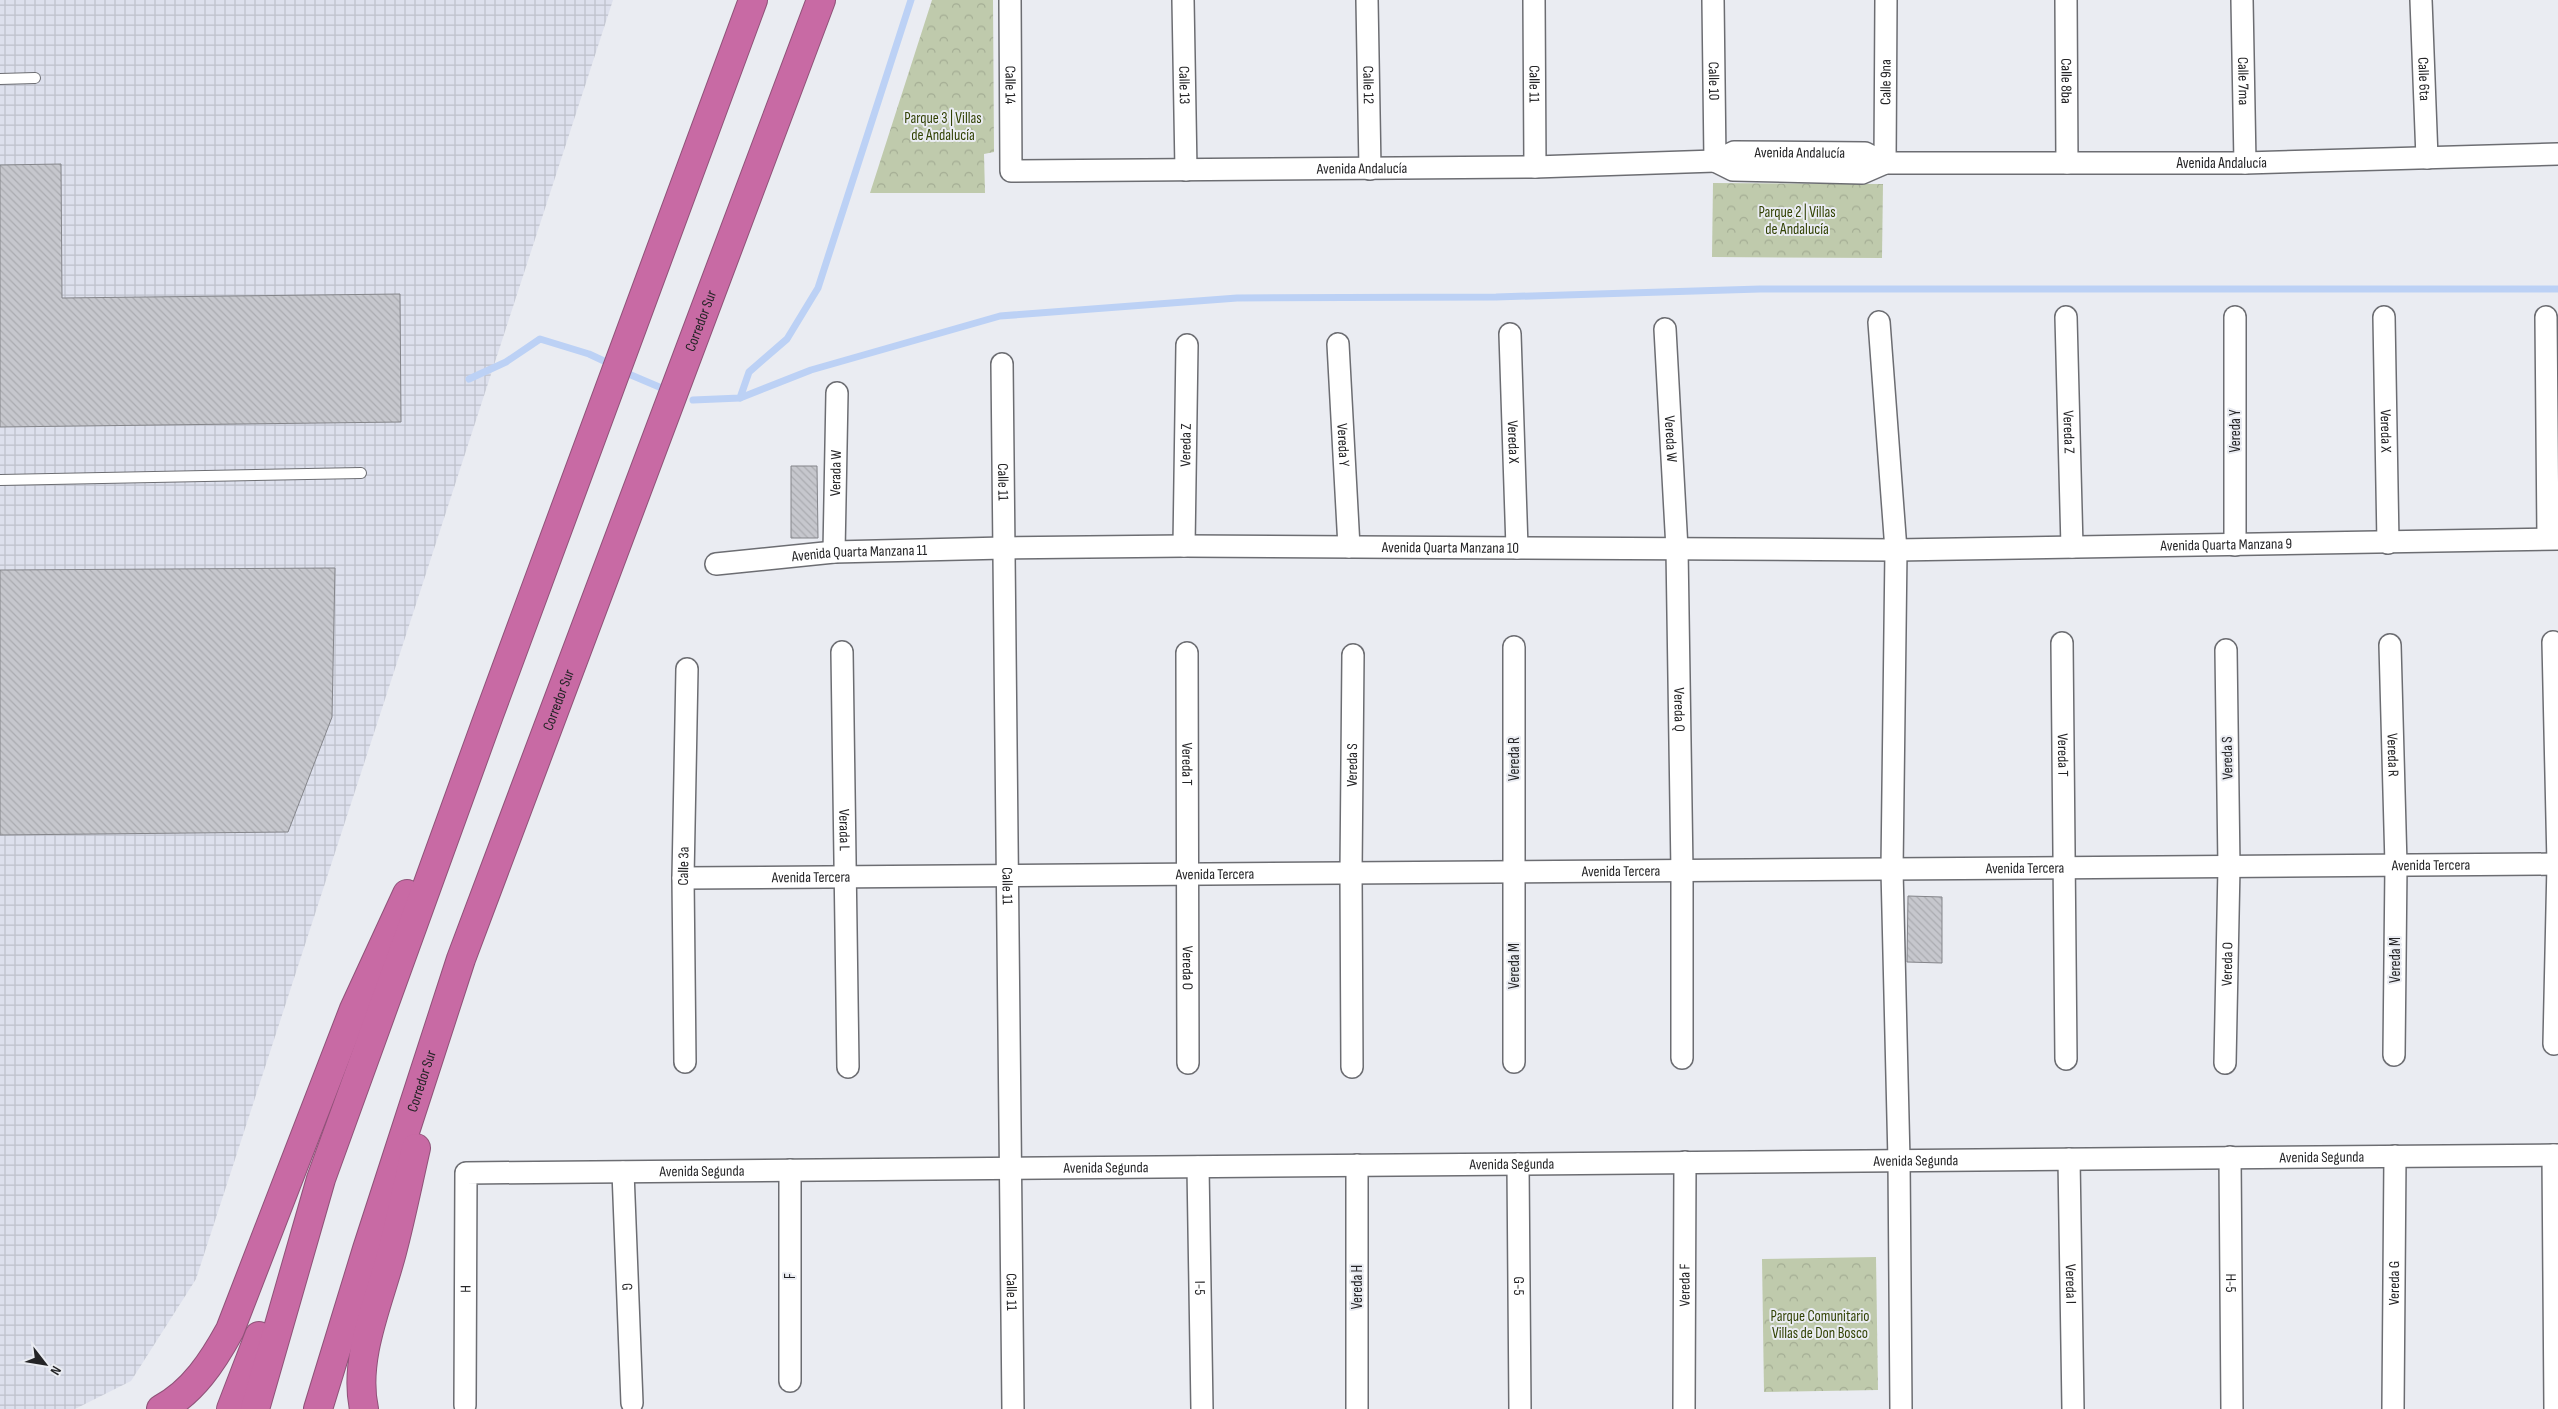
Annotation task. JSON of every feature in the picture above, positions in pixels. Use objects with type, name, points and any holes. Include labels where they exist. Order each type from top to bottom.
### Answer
[{"type":"highway","points":[[231,1409],[321,1179],[489,715],[753,0]]},
{"type":"highway","name":"Corredor Sur","points":[[318,1409],[367,1249],[461,959],[821,0]]},
{"type":"highway","points":[[161,1409],[197,1379],[212,1362],[230,1330],[354,1009],[489,715]]},
{"type":"highway","points":[[364,1409],[360,1389],[366,1345],[392,1252],[461,959]]},
{"type":"highway","points":[[255,1409],[321,1179]]},
{"type":"street","name":"Calle 14","points":[[1010,0],[1011,171]]},
{"type":"street","name":"Calle 13","points":[[1183,0],[1186,170]]},
{"type":"street","name":"Calle 12","points":[[1367,0],[1370,169]]},
{"type":"street","name":"Calle 11","points":[[1534,0],[1535,167]]},
{"type":"street","name":"Calle 10","points":[[1713,0],[1715,161]]},
{"type":"street","name":"Calle 9na","points":[[1885,164],[1886,0]]},
{"type":"street","name":"Calle 8ba","points":[[2066,0],[2067,163]]},
{"type":"street","name":"Calle 7ma","points":[[2242,0],[2245,163]]},
{"type":"street","name":"Calle 6ta","points":[[2420,0],[2427,158]]},
{"type":"street","name":"Avenida Andalucía","points":[[1011,171],[1535,167],[1715,161],[1734,152],[1865,153],[1885,164],[2245,163],[2558,154]]},
{"type":"street","name":"Vereda Z","points":[[2066,317],[2072,547]]},
{"type":"street","name":"Vereda Y","points":[[2235,317],[2236,545]]},
{"type":"street","name":"Vereda X","points":[[2384,317],[2388,543]]},
{"type":"street","points":[[2546,317],[2553,538]]},
{"type":"street","points":[[1879,322],[1896,550],[1892,870],[1899,1160],[1901,1409]]},
{"type":"street","name":"Vereda W","points":[[1665,329],[1677,549]]},
{"type":"street","name":"Vereda X","points":[[1510,334],[1517,548]]},
{"type":"street","name":"Vereda Z","points":[[1184,546],[1187,344]]},
{"type":"street","name":"Vereda Y","points":[[1338,344],[1349,547]]},
{"type":"street","name":"Calle 11","points":[[1002,364],[1013,1409]]},
{"type":"street","name":"Verada W","points":[[834,552],[837,393]]},
{"type":"street","name":"Avenida Quarta Manzana 9","points":[[1896,550],[2388,543],[2553,538]]},
{"type":"street","name":"Avenida Quarta Manzana 10","points":[[1004,548],[1184,546],[1896,550]]},
{"type":"street","name":"Avenida Quarta Manzana 11","points":[[716,564],[834,552],[1004,548]]},
{"type":"street","name":"Vereda Q","points":[[1677,549],[1682,871],[1682,1058]]},
{"type":"street","points":[[2553,642],[2558,864],[2554,1044]]},
{"type":"street","name":"Vereda T","points":[[2062,643],[2064,868]]},
{"type":"street","name":"Vereda R","points":[[2390,645],[2396,865]]},
{"type":"street","name":"Vereda R","points":[[1514,647],[1514,871]]},
{"type":"street","name":"Vereda S","points":[[2226,650],[2229,866]]},
{"type":"street","name":"Verada L","points":[[842,652],[847,877],[848,1067]]},
{"type":"street","name":"Vereda T","points":[[1187,653],[1188,874]]},
{"type":"street","name":"Vereda S","points":[[1352,1068],[1353,655]]},
{"type":"street","name":"Calle 3a","points":[[685,1062],[683,878],[687,670]]},
{"type":"street","name":"Avenida Tercera","points":[[683,878],[2558,864]]},
{"type":"street","name":"Vereda M","points":[[2394,1055],[2396,865]]},
{"type":"street","name":"Vereda O","points":[[2225,1063],[2229,866]]},
{"type":"street","points":[[2064,868],[2066,1059]]},
{"type":"street","name":"Vereda M","points":[[1514,871],[1514,1062]]},
{"type":"street","name":"Vereda O","points":[[1188,874],[1188,1063]]},
{"type":"street","points":[[2555,1155],[2555,1409]]},
{"type":"street","name":"Avenida Segunda","points":[[466,1173],[2555,1155]]},
{"type":"street","name":"Vereda G","points":[[2393,1409],[2394,1156]]},
{"type":"street","name":"H-5","points":[[2230,1157],[2232,1409]]},
{"type":"street","name":"Vereda I","points":[[2069,1159],[2073,1409]]},
{"type":"street","name":"Vereda F","points":[[1684,1409],[1685,1162]]},
{"type":"street","name":"G-5","points":[[1518,1164],[1520,1409]]},
{"type":"street","name":"Vereda H","points":[[1356,1409],[1357,1165]]},
{"type":"street","name":"I-5","points":[[1198,1167],[1202,1409]]},
{"type":"street","name":"F","points":[[790,1170],[790,1381]]},
{"type":"street","name":"G","points":[[623,1172],[632,1403]]},
{"type":"street","name":"H","points":[[465,1405],[466,1173]]},
{"type":"lane","points":[[0,79],[35,78]]},
{"type":"lane","points":[[0,480],[362,473]]},
{"type":"shaded area","points":[[0,0],[613,0],[196,1279],[131,1381],[75,1409],[0,1409]]},
{"type":"green space","name":"Parque 3 | Villas de Andalucía","points":[[932,0],[993,0],[994,152],[984,154],[985,193],[870,193]]},
{"type":"green space","name":"Parque 2 | Villas de Andalucía","points":[[1713,183],[1883,184],[1882,258],[1712,257]]},
{"type":"green space","name":"Parque Comunitario Villas de Don Bosco","points":[[1876,1257],[1878,1390],[1764,1392],[1762,1259]]},
{"type":"building","points":[[61,164],[62,298],[400,294],[401,422],[0,427],[0,165]]},
{"type":"building","points":[[791,466],[817,466],[818,538],[791,538]]},
{"type":"building","points":[[335,568],[332,717],[288,832],[0,835],[0,570]]},
{"type":"building","points":[[1908,896],[1942,897],[1942,963],[1907,962]]},
{"type":"waterway","points":[[740,398],[749,372],[787,339],[818,288],[911,0]]},
{"type":"waterway","points":[[693,400],[740,398],[811,370],[1000,316],[1237,298],[1496,297],[1760,289],[2558,289]]},
{"type":"waterway","points":[[469,379],[506,362],[540,339],[589,354],[604,361]]},
{"type":"waterway","points":[[631,375],[664,389]]}]
